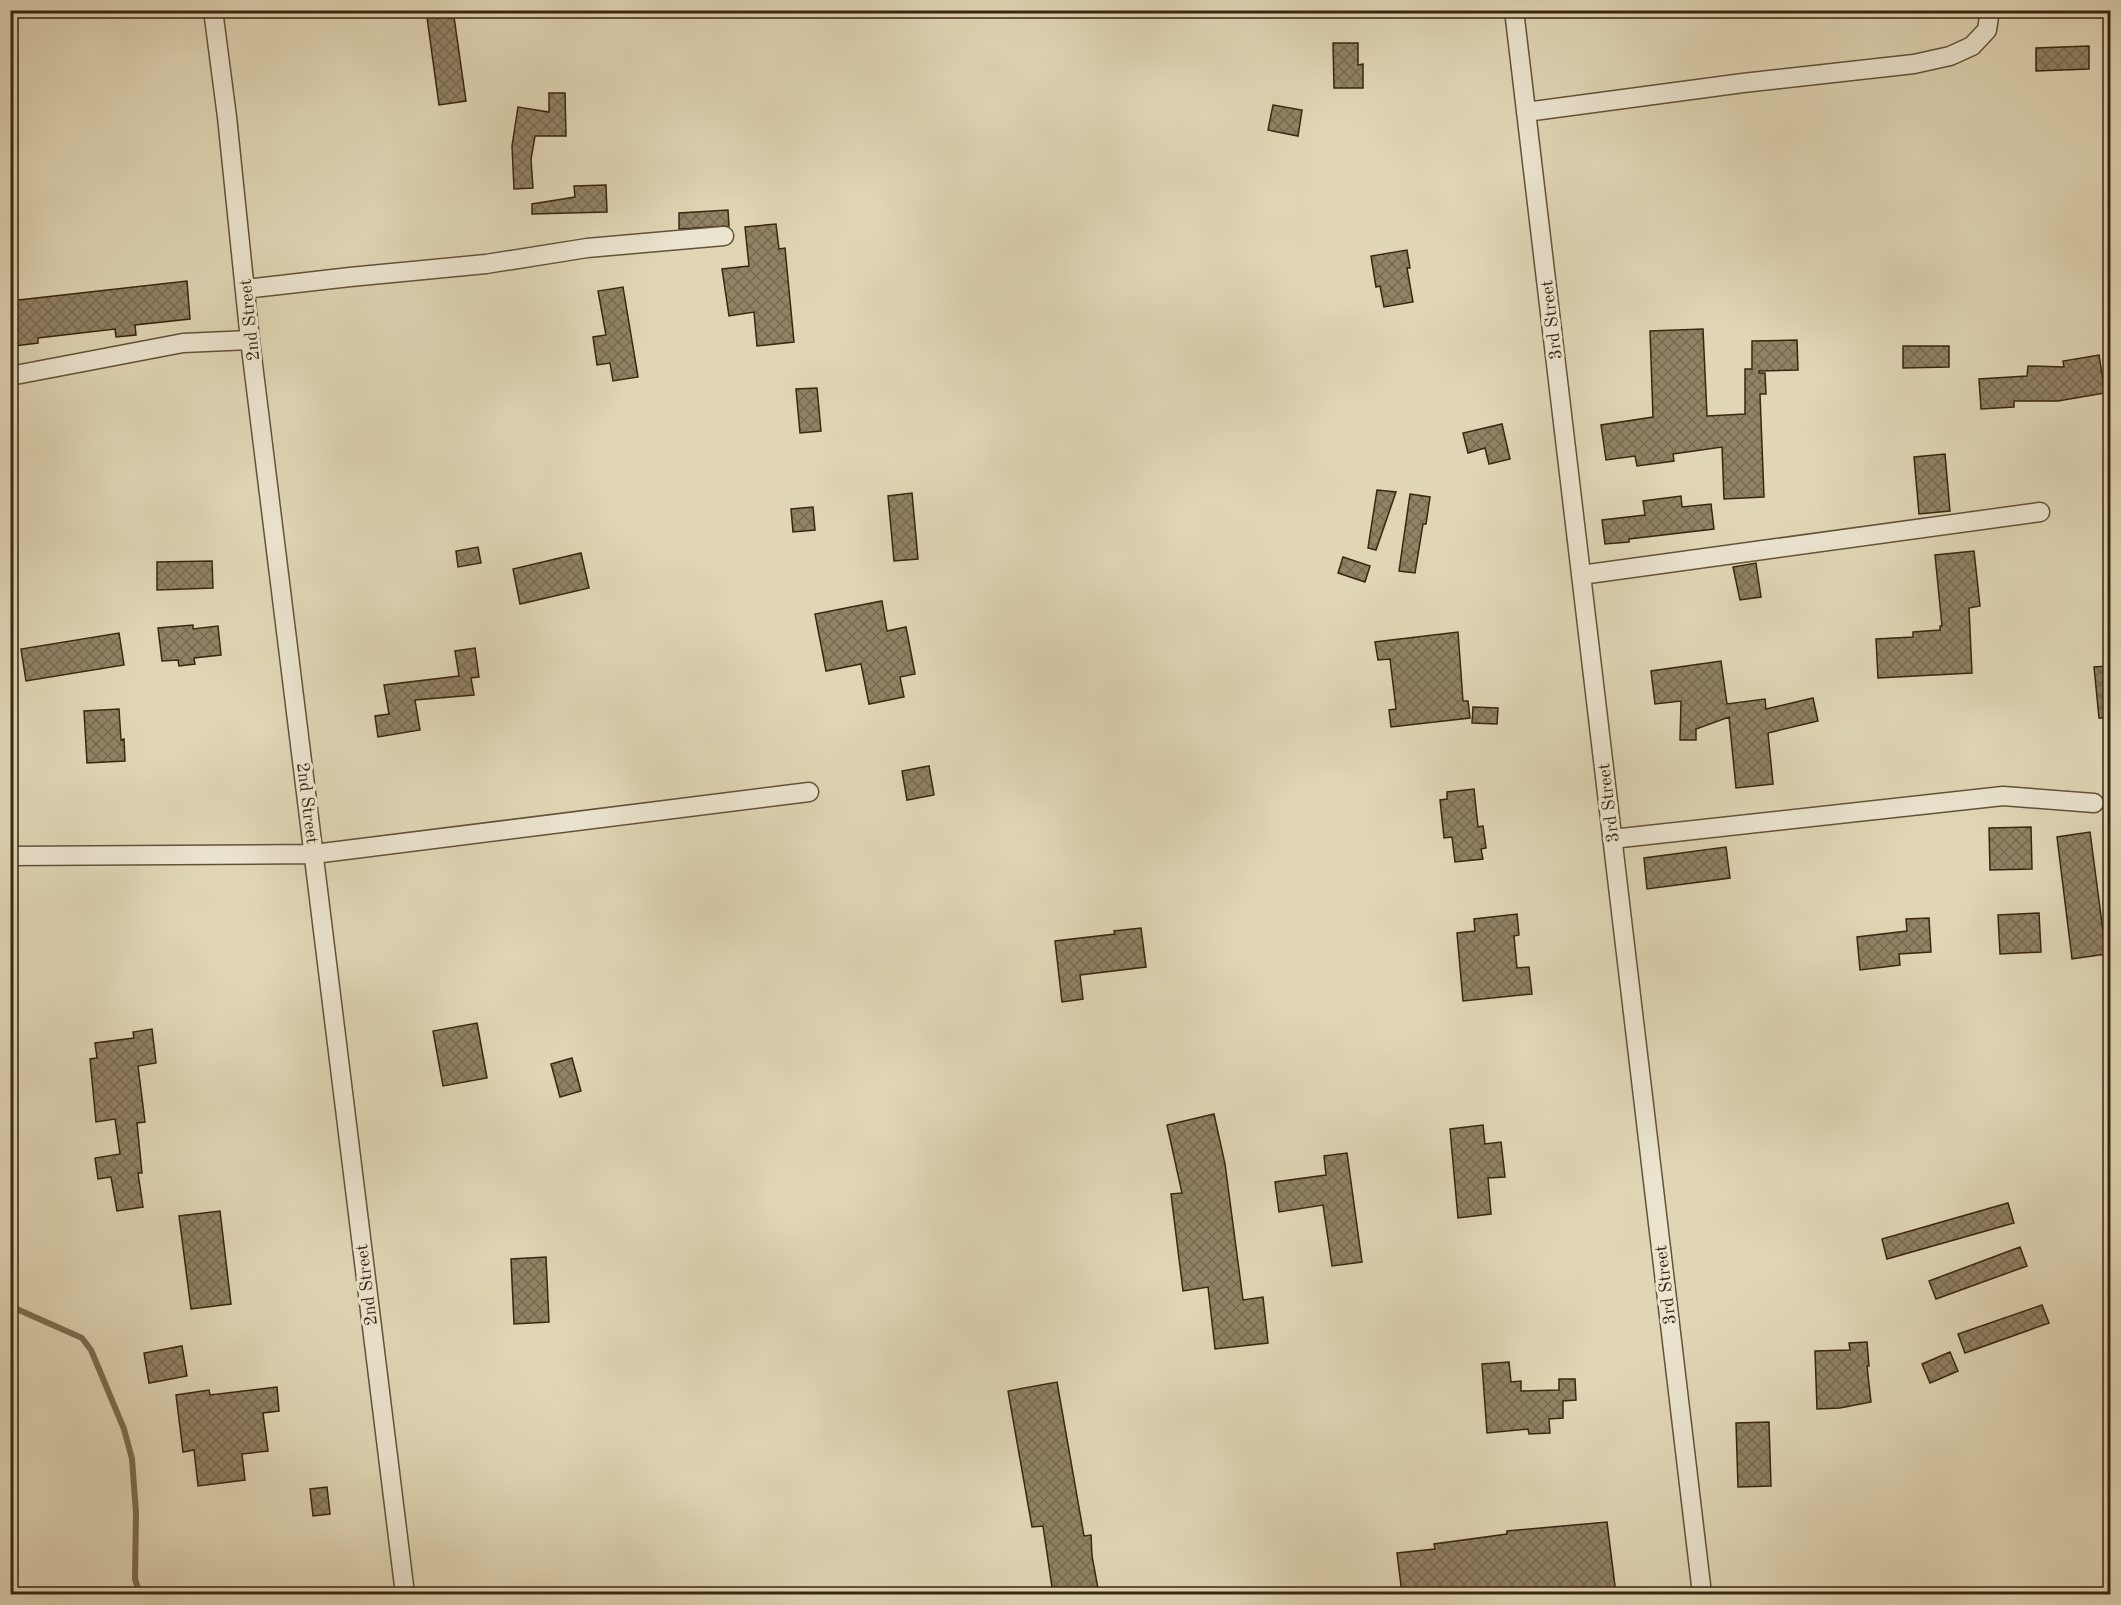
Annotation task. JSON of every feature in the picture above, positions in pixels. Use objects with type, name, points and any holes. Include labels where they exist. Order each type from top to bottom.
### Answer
[{"type":"street","name":"2nd Street","points":[[213,10],[227,117],[250,340],[405,1594]]},
{"type":"street","name":"3rd Street","points":[[1514,10],[1702,1594]]},
{"type":"street","points":[[1526,112],[1923,62],[1950,56],[1972,46],[1988,30],[1990,10]]},
{"type":"street","points":[[245,289],[486,264],[587,248],[724,236]]},
{"type":"street","points":[[10,376],[183,343],[250,340]]},
{"type":"street","points":[[1581,575],[2040,512]]},
{"type":"street","points":[[10,856],[314,854],[809,792]]},
{"type":"street","points":[[1612,839],[2003,796],[2094,803]]},
{"type":"building","points":[[426,10],[453,10],[466,101],[439,105]]},
{"type":"building","points":[[1333,43],[1358,43],[1358,65],[1363,64],[1363,88],[1334,88]]},
{"type":"building","points":[[2089,46],[2089,69],[2036,71],[2036,48]]},
{"type":"building","points":[[549,93],[565,93],[566,136],[535,136],[531,159],[533,188],[514,189],[512,146],[518,107],[549,112]]},
{"type":"building","points":[[1273,105],[1302,110],[1298,136],[1268,130]]},
{"type":"building","points":[[606,185],[607,212],[532,214],[532,204],[575,197],[574,186]]},
{"type":"building","points":[[728,210],[729,226],[679,229],[679,213]]},
{"type":"building","points":[[776,224],[779,249],[785,248],[794,342],[757,346],[754,312],[729,316],[722,269],[749,266],[745,227]]},
{"type":"building","points":[[1407,250],[1410,268],[1407,268],[1413,302],[1384,307],[1380,286],[1376,287],[1371,256]]},
{"type":"building","points":[[187,281],[190,319],[135,325],[136,335],[116,337],[115,329],[38,338],[38,343],[15,346],[10,301]]},
{"type":"building","points":[[623,287],[638,377],[613,381],[610,363],[597,365],[593,337],[606,335],[598,291]]},
{"type":"building","points":[[1703,329],[1707,416],[1745,414],[1745,369],[1752,369],[1752,341],[1797,340],[1798,370],[1759,371],[1759,373],[1765,373],[1766,394],[1760,394],[1764,497],[1724,499],[1722,447],[1673,454],[1674,461],[1637,466],[1635,456],[1606,460],[1601,425],[1653,417],[1650,331]]},
{"type":"building","points":[[1903,346],[1949,346],[1949,367],[1903,368]]},
{"type":"building","points":[[2099,355],[2105,393],[2058,401],[2014,401],[2014,407],[1981,409],[1979,379],[2027,376],[2028,366],[2064,367],[2063,361]]},
{"type":"building","points":[[817,388],[821,431],[800,433],[796,389]]},
{"type":"building","points":[[1502,424],[1510,459],[1489,464],[1485,448],[1468,453],[1463,433]]},
{"type":"building","points":[[1945,454],[1950,511],[1919,514],[1914,457]]},
{"type":"building","points":[[1377,490],[1396,492],[1376,550],[1368,548]]},
{"type":"building","points":[[912,493],[918,559],[894,561],[888,496]]},
{"type":"building","points":[[1410,494],[1430,497],[1415,573],[1399,571]]},
{"type":"building","points":[[1681,496],[1682,507],[1711,504],[1714,529],[1605,544],[1602,520],[1645,515],[1643,501]]},
{"type":"building","points":[[813,507],[815,530],[793,532],[791,509]]},
{"type":"building","points":[[478,547],[481,563],[458,567],[456,551]]},
{"type":"building","points":[[1974,551],[1980,606],[1969,608],[1972,673],[1878,678],[1876,639],[1913,637],[1913,632],[1940,630],[1942,626],[1935,555]]},
{"type":"building","points":[[581,553],[589,588],[520,604],[513,569]]},
{"type":"building","points":[[1343,557],[1370,566],[1365,582],[1338,573]]},
{"type":"building","points":[[212,561],[213,588],[157,590],[157,562]]},
{"type":"building","points":[[1756,563],[1761,597],[1740,600],[1733,567]]},
{"type":"building","points":[[882,601],[887,631],[906,627],[915,674],[900,677],[904,697],[869,704],[861,664],[826,671],[815,614]]},
{"type":"building","points":[[193,625],[193,629],[218,626],[221,655],[194,658],[195,664],[179,666],[178,660],[162,661],[158,628]]},
{"type":"building","points":[[1458,632],[1463,701],[1468,701],[1470,718],[1391,727],[1389,710],[1396,709],[1390,659],[1378,660],[1375,642]]},
{"type":"building","points":[[119,633],[124,665],[26,681],[21,649]]},
{"type":"building","points":[[475,648],[479,677],[471,678],[474,695],[415,700],[420,730],[378,737],[375,716],[389,714],[384,685],[459,676],[455,651]]},
{"type":"building","points":[[1721,661],[1727,704],[1765,699],[1766,709],[1813,698],[1818,721],[1768,733],[1773,784],[1736,788],[1729,717],[1696,729],[1696,740],[1680,740],[1681,701],[1655,704],[1651,671]]},
{"type":"building","points":[[2110,666],[2110,718],[2099,718],[2094,667]]},
{"type":"building","points":[[1473,707],[1498,708],[1497,724],[1472,723]]},
{"type":"building","points":[[119,709],[125,761],[87,763],[84,711]]},
{"type":"building","points":[[929,766],[934,795],[907,800],[902,771]]},
{"type":"building","points":[[1474,789],[1478,827],[1483,826],[1486,848],[1481,849],[1483,859],[1455,862],[1452,837],[1444,838],[1440,800],[1447,799],[1447,792]]},
{"type":"building","points":[[2031,827],[2032,869],[1990,870],[1989,828]]},
{"type":"building","points":[[2090,832],[2106,954],[2072,959],[2057,837]]},
{"type":"building","points":[[1726,847],[1730,878],[1647,889],[1644,858]]},
{"type":"building","points":[[2039,913],[2041,952],[2000,954],[1998,915]]},
{"type":"building","points":[[1517,914],[1519,935],[1514,936],[1517,968],[1529,967],[1532,994],[1463,1001],[1457,933],[1475,931],[1474,919]]},
{"type":"building","points":[[1929,918],[1931,952],[1899,954],[1900,965],[1860,970],[1857,937],[1907,931],[1906,919]]},
{"type":"building","points":[[1141,928],[1146,967],[1080,975],[1083,999],[1062,1002],[1055,941],[1115,934],[1114,931]]},
{"type":"building","points":[[477,1023],[487,1078],[443,1086],[433,1031]]},
{"type":"building","points":[[152,1029],[156,1063],[138,1066],[145,1122],[137,1123],[142,1173],[138,1173],[143,1207],[117,1211],[111,1177],[98,1179],[95,1158],[120,1154],[115,1119],[96,1122],[90,1059],[97,1058],[95,1043],[134,1038],[133,1032]]},
{"type":"building","points":[[572,1058],[581,1091],[560,1097],[551,1064]]},
{"type":"building","points":[[1214,1114],[1225,1164],[1243,1300],[1263,1297],[1268,1343],[1215,1349],[1208,1287],[1183,1291],[1171,1194],[1182,1193],[1167,1125]]},
{"type":"building","points":[[1483,1125],[1485,1144],[1501,1142],[1505,1177],[1488,1178],[1491,1214],[1458,1218],[1450,1129]]},
{"type":"building","points":[[1347,1153],[1362,1262],[1332,1266],[1323,1205],[1279,1212],[1275,1182],[1326,1175],[1324,1156]]},
{"type":"building","points":[[2008,1203],[2014,1223],[1887,1259],[1882,1239]]},
{"type":"building","points":[[220,1211],[231,1304],[191,1309],[179,1216]]},
{"type":"building","points":[[2020,1247],[2027,1266],[1936,1299],[1929,1281]]},
{"type":"building","points":[[546,1257],[549,1322],[514,1324],[511,1259]]},
{"type":"building","points":[[2042,1305],[2049,1323],[1965,1353],[1958,1334]]},
{"type":"building","points":[[1867,1342],[1871,1402],[1840,1408],[1817,1409],[1815,1351],[1850,1350],[1849,1343]]},
{"type":"building","points":[[182,1346],[187,1376],[149,1383],[144,1353]]},
{"type":"building","points":[[1950,1352],[1958,1371],[1930,1383],[1922,1364]]},
{"type":"building","points":[[1509,1362],[1511,1382],[1521,1381],[1521,1391],[1559,1390],[1559,1379],[1575,1379],[1576,1400],[1563,1401],[1563,1418],[1549,1419],[1550,1433],[1529,1434],[1528,1429],[1487,1433],[1482,1364]]},
{"type":"building","points":[[1057,1382],[1084,1536],[1091,1535],[1092,1556],[1099,1594],[1053,1594],[1043,1526],[1032,1527],[1008,1391]]},
{"type":"building","points":[[277,1387],[279,1411],[263,1413],[268,1451],[242,1454],[245,1480],[198,1486],[194,1450],[183,1452],[176,1395],[209,1390],[210,1395]]},
{"type":"building","points":[[1769,1422],[1771,1486],[1738,1487],[1736,1423]]},
{"type":"building","points":[[327,1487],[330,1514],[313,1516],[310,1489]]},
{"type":"building","points":[[1607,1522],[1616,1594],[1402,1594],[1397,1553],[1435,1549],[1434,1544],[1507,1534],[1507,1531]]},
{"type":"waterway","points":[[10,1306],[82,1338],[91,1350],[124,1429],[132,1459],[136,1513],[135,1579],[140,1594]]}]
